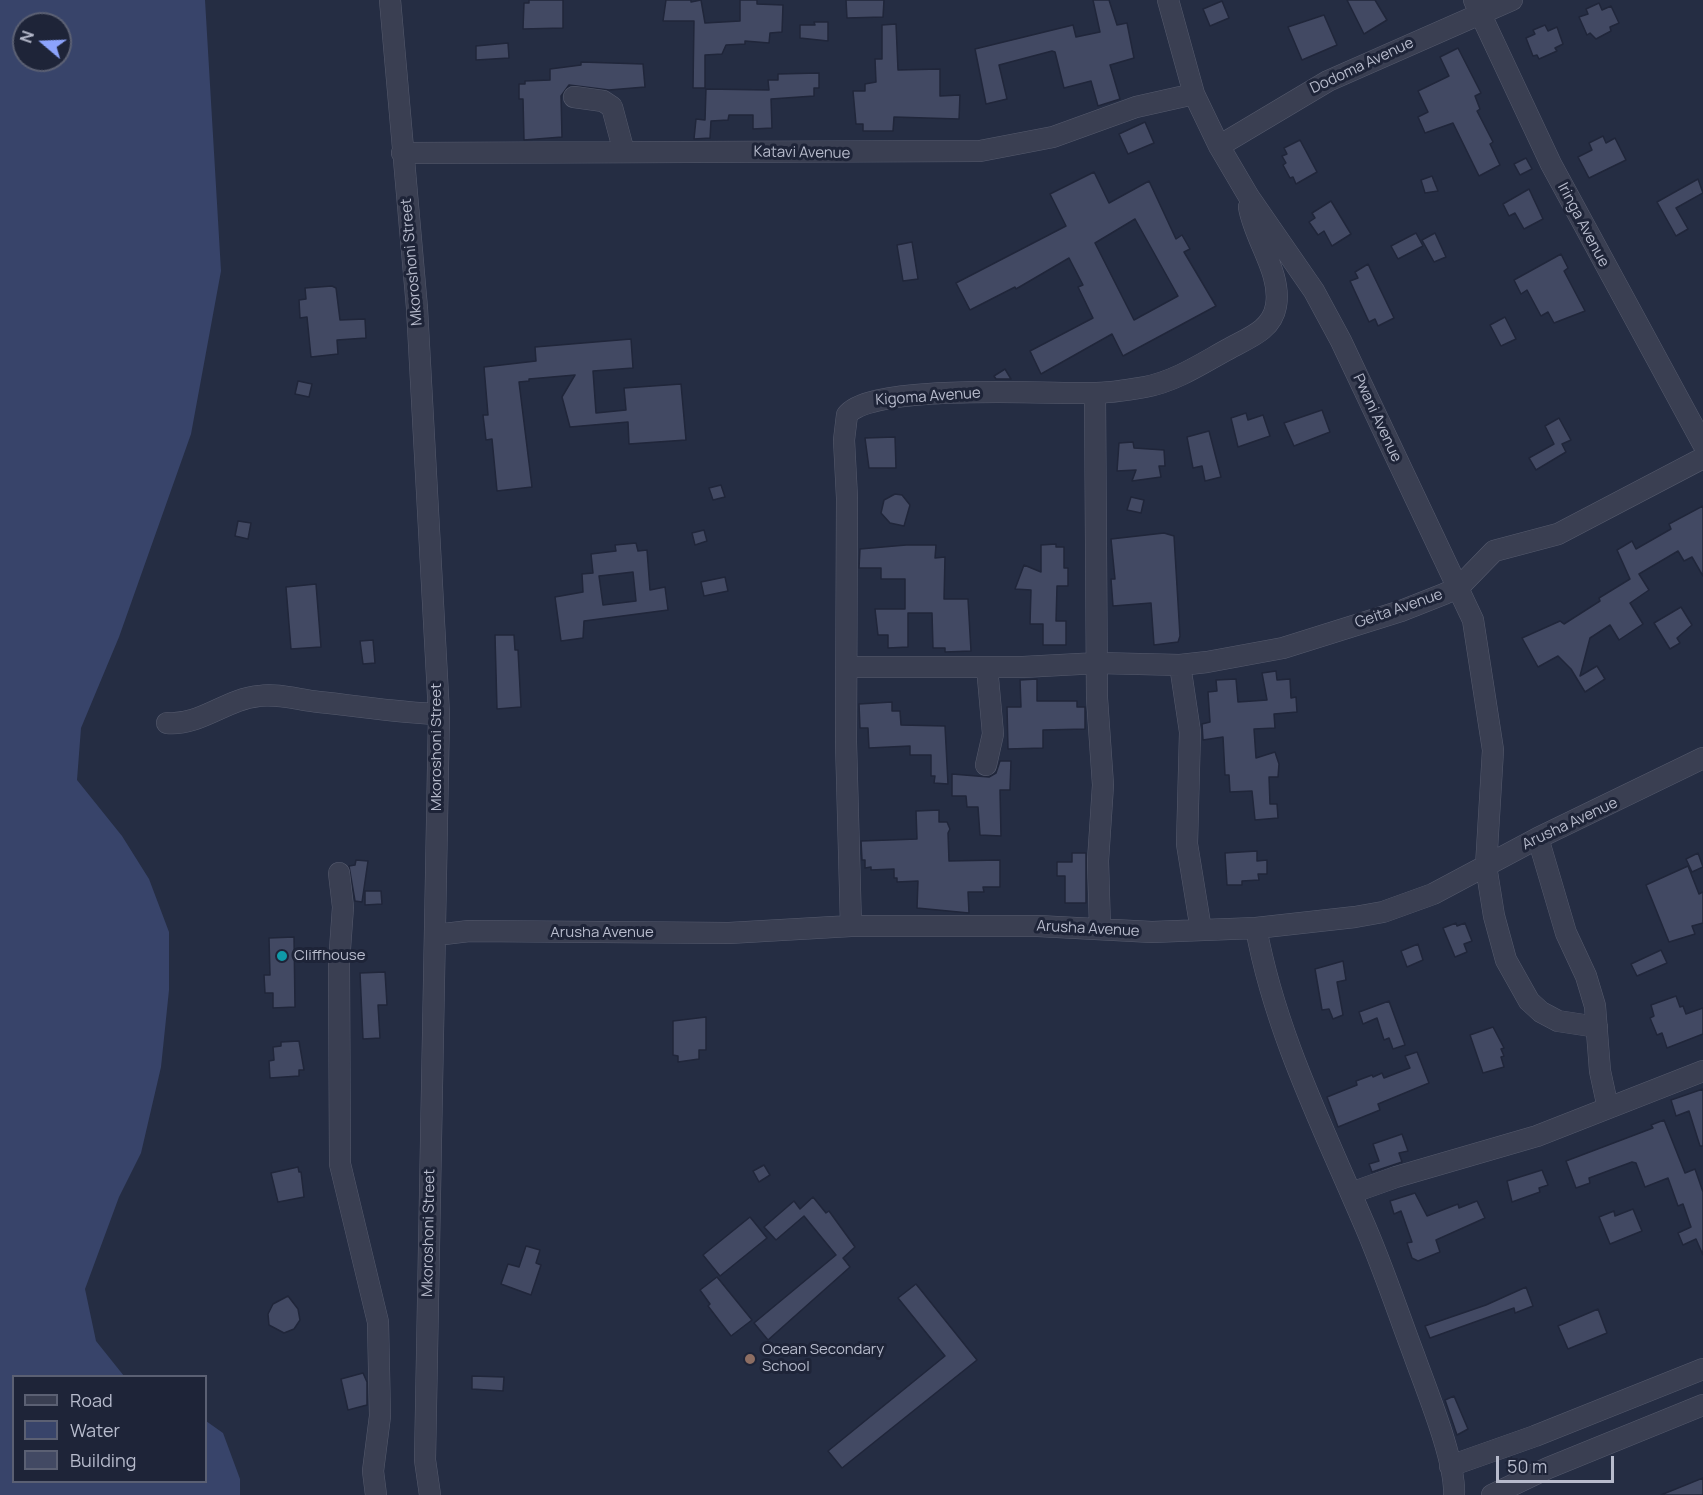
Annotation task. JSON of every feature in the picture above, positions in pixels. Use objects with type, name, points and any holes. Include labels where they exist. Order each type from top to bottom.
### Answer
[{"type":"street","name":"Mkoroshoni Street","points":[[390,0],[417,308],[439,714],[425,1461],[430,1495]]},
{"type":"street","name":"Pwani Avenue","points":[[1168,0],[1194,94],[1219,146],[1249,197],[1314,291],[1341,341],[1473,620],[1491,728],[1493,771],[1486,866],[1494,916],[1506,960],[1529,1001],[1558,1021],[1597,1027]]},
{"type":"street","name":"Dodoma Avenue","points":[[1219,146],[1328,81],[1477,7],[1512,0]]},
{"type":"street","name":"Iringa Avenue","points":[[1477,7],[1551,164],[1703,444]]},
{"type":"street","name":"Katavi Avenue","points":[[402,153],[980,152],[1053,137],[1136,107],[1194,94]]},
{"type":"street","points":[[574,98],[603,101],[612,107],[624,152]]},
{"type":"street","name":"Kigoma Avenue","points":[[851,927],[848,866],[847,498],[843,462],[845,420],[849,412],[868,401],[897,397],[960,393],[1095,393],[1147,387],[1175,378],[1269,324],[1276,309],[1276,291],[1254,227],[1249,197]]},
{"type":"street","points":[[1095,393],[1098,663],[1103,785],[1098,861],[1100,928]]},
{"type":"street","name":"Geita Avenue","points":[[848,667],[1098,663],[1180,665],[1283,648],[1401,611],[1458,587],[1494,551],[1558,534],[1703,458]]},
{"type":"street","points":[[1180,665],[1190,732],[1187,843],[1201,930]]},
{"type":"street","points":[[986,765],[993,734],[987,666]]},
{"type":"street","points":[[167,723],[197,719],[226,704],[259,695],[345,703],[396,712],[439,714]]},
{"type":"street","name":"Arusha Avenue","points":[[436,935],[469,931],[729,933],[851,927],[1100,928],[1152,932],[1256,928],[1371,915],[1433,894],[1538,838],[1703,758]]},
{"type":"street","points":[[1538,838],[1566,933],[1595,1006],[1600,1071],[1608,1108]]},
{"type":"street","points":[[339,873],[343,907],[339,963],[340,1164],[378,1322],[381,1416],[373,1471],[376,1495]]},
{"type":"street","points":[[1256,928],[1265,976],[1284,1036],[1383,1270],[1433,1408],[1450,1466],[1454,1495]]},
{"type":"street","points":[[1351,1193],[1395,1177],[1537,1136],[1703,1071]]},
{"type":"street","points":[[1450,1466],[1703,1369]]},
{"type":"street","points":[[1492,1495],[1548,1468],[1703,1405]]},
{"type":"water","points":[[0,0],[205,0],[221,271],[191,434],[119,637],[81,728],[77,780],[122,836],[149,879],[169,932],[169,990],[161,1067],[141,1153],[119,1197],[85,1289],[96,1341],[123,1375],[12,1375],[12,1483],[207,1483],[207,1422],[223,1433],[240,1479],[240,1495],[0,1495]]},
{"type":"building","points":[[529,0],[563,0],[563,28],[523,29],[524,3],[529,3]]},
{"type":"building","points":[[666,0],[691,0],[691,2],[701,0],[705,23],[740,21],[740,0],[757,0],[757,4],[783,5],[782,32],[770,33],[769,43],[745,41],[745,44],[726,45],[722,54],[705,55],[705,88],[693,88],[694,21],[663,21]]},
{"type":"building","points":[[846,0],[884,0],[883,17],[847,18]]},
{"type":"building","points":[[1093,0],[1109,0],[1117,25],[1127,23],[1134,58],[1110,65],[1120,99],[1098,106],[1091,81],[1064,88],[1055,52],[1052,51],[999,65],[1007,99],[986,104],[975,49],[1073,25],[1076,37],[1100,32]]},
{"type":"building","points":[[1347,0],[1375,0],[1387,20],[1364,34]]},
{"type":"building","points":[[1222,1],[1229,18],[1210,26],[1203,9]]},
{"type":"building","points":[[1599,3],[1602,10],[1611,6],[1619,23],[1610,27],[1611,31],[1596,39],[1590,33],[1587,35],[1579,17],[1588,14],[1586,9]]},
{"type":"building","points":[[1324,15],[1337,45],[1302,60],[1288,27]]},
{"type":"building","points":[[814,22],[828,22],[828,41],[800,38],[800,25],[815,25]]},
{"type":"building","points":[[896,24],[898,70],[940,69],[940,96],[960,95],[959,119],[894,117],[893,131],[863,131],[863,124],[856,124],[853,91],[865,91],[865,84],[876,82],[875,59],[882,59],[882,25]]},
{"type":"building","points":[[1545,25],[1548,31],[1557,27],[1563,44],[1555,48],[1557,51],[1539,59],[1537,55],[1533,56],[1526,38],[1535,34],[1533,30]]},
{"type":"building","points":[[508,43],[509,58],[476,60],[476,46]]},
{"type":"building","points":[[1458,48],[1481,93],[1475,96],[1480,109],[1477,111],[1493,142],[1490,144],[1500,165],[1479,176],[1453,123],[1425,133],[1418,117],[1428,112],[1418,91],[1449,76],[1440,57]]},
{"type":"building","points":[[581,62],[643,64],[645,87],[609,90],[569,85],[561,96],[562,137],[524,140],[523,99],[519,99],[519,84],[525,84],[525,81],[550,80],[550,69],[581,65]]},
{"type":"building","points":[[819,73],[819,88],[814,88],[814,96],[771,99],[772,128],[753,129],[753,115],[729,115],[728,120],[711,121],[710,138],[694,139],[696,119],[705,120],[706,89],[769,90],[768,80],[778,80],[778,74]]},
{"type":"building","points":[[1145,122],[1154,143],[1128,154],[1119,134]]},
{"type":"building","points":[[1603,136],[1606,143],[1615,138],[1626,160],[1589,178],[1578,157],[1592,150],[1589,143]]},
{"type":"building","points":[[1300,140],[1317,172],[1296,184],[1283,165],[1286,163],[1282,156],[1287,154],[1284,148]]},
{"type":"building","points":[[1526,158],[1532,169],[1520,175],[1514,164]]},
{"type":"building","points":[[1094,172],[1109,203],[1149,181],[1176,239],[1182,235],[1190,249],[1184,252],[1216,306],[1123,356],[1112,334],[1041,374],[1030,351],[1093,318],[1078,287],[1083,285],[1069,258],[1016,289],[1015,287],[970,310],[956,283],[1066,226],[1050,194]],"holes":[[[1135,219],[1178,296],[1134,320],[1095,243]]]},
{"type":"building","points":[[1432,176],[1438,191],[1425,193],[1421,180]]},
{"type":"building","points":[[1698,179],[1703,193],[1676,208],[1688,229],[1676,236],[1657,202]]},
{"type":"building","points":[[1529,189],[1543,219],[1524,229],[1515,213],[1509,216],[1503,204]]},
{"type":"building","points":[[1331,201],[1351,234],[1332,246],[1324,231],[1318,235],[1309,222],[1315,218],[1312,213]]},
{"type":"building","points":[[1416,233],[1423,246],[1398,259],[1391,246]]},
{"type":"building","points":[[1435,233],[1446,257],[1434,262],[1422,240]]},
{"type":"building","points":[[912,242],[918,279],[903,281],[897,245]]},
{"type":"building","points":[[1561,254],[1568,268],[1564,271],[1585,311],[1554,323],[1548,312],[1541,316],[1527,290],[1521,294],[1514,280]]},
{"type":"building","points":[[1368,264],[1394,318],[1378,326],[1375,319],[1369,322],[1350,281],[1358,278],[1355,272]]},
{"type":"building","points":[[332,286],[336,288],[340,320],[365,319],[366,338],[337,340],[338,354],[311,357],[307,317],[300,318],[299,300],[306,299],[305,288]]},
{"type":"building","points":[[1505,317],[1516,339],[1501,346],[1490,325]]},
{"type":"building","points":[[631,339],[633,368],[593,371],[596,413],[626,410],[624,388],[681,384],[686,440],[629,444],[628,422],[570,427],[562,397],[575,375],[529,379],[529,381],[519,382],[532,487],[497,491],[492,439],[486,440],[483,415],[488,415],[484,367],[536,361],[535,347]]},
{"type":"building","points":[[1005,369],[1011,379],[996,379],[994,376]]},
{"type":"building","points":[[298,381],[312,384],[309,397],[295,394]]},
{"type":"building","points":[[1322,410],[1330,432],[1294,446],[1284,423]]},
{"type":"building","points":[[1246,413],[1248,420],[1263,415],[1270,436],[1238,447],[1231,418]]},
{"type":"building","points":[[1559,418],[1571,440],[1562,444],[1566,452],[1536,470],[1529,458],[1554,444],[1545,426]]},
{"type":"building","points":[[1209,431],[1221,477],[1205,481],[1202,466],[1193,468],[1187,437]]},
{"type":"building","points":[[895,437],[896,468],[869,468],[865,438]]},
{"type":"building","points":[[1133,442],[1134,448],[1164,450],[1165,466],[1159,466],[1161,477],[1132,481],[1136,470],[1117,471],[1119,443]]},
{"type":"building","points":[[721,485],[725,497],[713,500],[709,488]]},
{"type":"building","points":[[895,494],[902,495],[910,505],[904,526],[890,523],[881,513],[884,500]]},
{"type":"building","points":[[1131,497],[1144,500],[1141,513],[1127,510]]},
{"type":"building","points":[[1703,506],[1703,576],[1692,557],[1684,561],[1678,551],[1639,574],[1649,590],[1630,603],[1643,624],[1619,640],[1610,625],[1590,638],[1580,676],[1597,666],[1605,679],[1585,692],[1571,669],[1558,656],[1538,667],[1522,638],[1560,621],[1564,624],[1600,601],[1599,598],[1630,579],[1617,550],[1632,541],[1636,549],[1671,529],[1669,524]]},
{"type":"building","points":[[238,521],[251,523],[248,539],[235,536]]},
{"type":"building","points":[[704,530],[707,541],[695,545],[692,533]]},
{"type":"building","points":[[1164,533],[1174,536],[1180,636],[1178,642],[1154,645],[1151,603],[1113,606],[1111,579],[1115,579],[1111,539]]},
{"type":"building","points":[[636,543],[638,551],[647,550],[650,590],[665,587],[668,610],[584,621],[583,638],[561,641],[555,597],[583,592],[582,574],[593,573],[591,554],[616,551],[615,545]],"holes":[[[633,572],[636,601],[603,605],[599,576]]]},
{"type":"building","points":[[1056,544],[1056,547],[1064,547],[1064,568],[1068,568],[1068,586],[1057,586],[1056,621],[1066,621],[1066,645],[1043,645],[1043,624],[1030,624],[1031,590],[1015,589],[1024,565],[1041,572],[1041,545]]},
{"type":"building","points":[[936,545],[935,558],[945,557],[944,599],[968,599],[971,651],[945,652],[945,648],[933,648],[932,613],[908,613],[908,647],[888,648],[888,635],[878,635],[875,609],[905,609],[905,579],[881,579],[881,568],[859,568],[860,549]]},
{"type":"building","points":[[725,577],[728,591],[704,596],[701,582]]},
{"type":"building","points":[[316,584],[321,647],[291,649],[286,587]]},
{"type":"building","points":[[1681,607],[1692,625],[1677,638],[1680,643],[1670,649],[1654,623]]},
{"type":"building","points":[[495,635],[514,635],[515,650],[518,650],[521,707],[497,709]]},
{"type":"building","points":[[373,640],[375,663],[363,664],[360,641]]},
{"type":"building","points":[[1276,671],[1277,680],[1290,679],[1291,698],[1296,697],[1297,712],[1274,714],[1275,728],[1254,729],[1256,758],[1275,752],[1279,764],[1278,777],[1269,777],[1270,804],[1277,804],[1278,818],[1255,820],[1252,791],[1230,792],[1229,775],[1225,775],[1223,737],[1203,740],[1202,724],[1210,722],[1208,692],[1217,691],[1216,680],[1236,679],[1238,702],[1267,700],[1262,673]]},
{"type":"building","points":[[1037,679],[1037,701],[1077,701],[1077,707],[1085,707],[1085,729],[1043,730],[1043,748],[1008,749],[1007,707],[1021,707],[1020,680]]},
{"type":"building","points":[[892,702],[892,711],[900,711],[901,725],[945,726],[948,784],[934,783],[935,776],[931,776],[931,755],[910,755],[910,746],[869,748],[868,728],[860,728],[859,704]]},
{"type":"building","points":[[1000,761],[1011,761],[1010,790],[1000,790],[1001,836],[980,835],[978,807],[967,807],[966,796],[952,796],[952,774],[989,777],[996,773]]},
{"type":"building","points":[[939,810],[939,822],[947,822],[950,829],[948,833],[949,861],[1000,860],[1000,887],[983,887],[984,892],[968,892],[969,913],[917,908],[918,881],[897,882],[897,878],[894,878],[894,869],[871,870],[871,867],[865,868],[865,860],[862,860],[861,841],[917,839],[916,811]]},
{"type":"building","points":[[1257,851],[1257,861],[1267,860],[1267,874],[1258,874],[1259,880],[1242,881],[1242,885],[1227,885],[1225,853]]},
{"type":"building","points":[[1072,853],[1086,853],[1086,903],[1065,903],[1065,876],[1057,876],[1057,862],[1072,862]]},
{"type":"building","points":[[1698,853],[1703,867],[1692,872],[1686,859]]},
{"type":"building","points":[[356,860],[368,861],[362,902],[355,901],[349,866],[355,865]]},
{"type":"building","points":[[1688,866],[1699,894],[1703,892],[1703,923],[1692,926],[1695,934],[1669,942],[1646,885]]},
{"type":"building","points":[[365,891],[381,891],[382,904],[365,905]]},
{"type":"building","points":[[1456,923],[1457,926],[1465,923],[1472,941],[1464,944],[1467,952],[1455,957],[1443,928]]},
{"type":"building","name":"Cliffhouse","points":[[294,937],[295,1007],[273,1008],[273,993],[265,993],[264,975],[270,975],[269,938]]},
{"type":"building","points":[[1418,944],[1423,960],[1407,967],[1401,951]]},
{"type":"building","points":[[1661,950],[1667,963],[1637,976],[1631,964]]},
{"type":"building","points":[[1343,961],[1346,980],[1337,982],[1343,1015],[1333,1019],[1329,1009],[1322,1010],[1315,969]]},
{"type":"building","points":[[385,972],[387,1005],[378,1005],[380,1038],[363,1039],[360,973]]},
{"type":"building","points":[[1676,996],[1680,1007],[1683,1006],[1686,1014],[1703,1008],[1703,1034],[1667,1048],[1662,1033],[1657,1035],[1650,1018],[1654,1016],[1651,1005]]},
{"type":"building","points":[[1389,1001],[1405,1045],[1393,1049],[1389,1038],[1384,1040],[1377,1018],[1363,1024],[1359,1012]]},
{"type":"building","points":[[706,1017],[706,1050],[699,1050],[699,1059],[678,1062],[678,1056],[673,1055],[673,1021]]},
{"type":"building","points":[[1493,1027],[1504,1048],[1501,1049],[1504,1056],[1501,1057],[1504,1067],[1483,1073],[1470,1035]]},
{"type":"building","points":[[299,1041],[304,1070],[299,1070],[299,1076],[270,1078],[269,1061],[274,1060],[273,1047],[281,1046],[281,1042]]},
{"type":"building","points":[[1417,1052],[1429,1083],[1378,1104],[1380,1110],[1338,1127],[1327,1097],[1357,1085],[1356,1081],[1372,1075],[1373,1077],[1382,1073],[1384,1078],[1410,1068],[1405,1056]]},
{"type":"building","points":[[1703,1089],[1703,1146],[1700,1146],[1689,1111],[1676,1116],[1671,1100]]},
{"type":"building","points":[[1664,1120],[1685,1173],[1695,1169],[1703,1192],[1703,1255],[1696,1239],[1683,1245],[1678,1233],[1691,1227],[1683,1204],[1678,1206],[1668,1178],[1645,1187],[1636,1163],[1632,1162],[1589,1178],[1590,1183],[1576,1188],[1566,1161],[1653,1128],[1651,1125]]},
{"type":"building","points":[[1402,1134],[1408,1151],[1399,1153],[1402,1162],[1372,1172],[1369,1164],[1379,1161],[1373,1144]]},
{"type":"building","points":[[764,1165],[770,1175],[759,1182],[753,1171]]},
{"type":"building","points":[[298,1167],[301,1172],[304,1197],[278,1202],[271,1173]]},
{"type":"building","points":[[1542,1170],[1548,1185],[1539,1188],[1540,1192],[1512,1202],[1507,1181]]},
{"type":"building","points":[[1415,1193],[1427,1216],[1458,1204],[1459,1208],[1477,1201],[1485,1218],[1436,1240],[1440,1252],[1418,1261],[1412,1258],[1407,1243],[1412,1242],[1401,1211],[1394,1214],[1390,1201]]},
{"type":"building","points":[[813,1197],[826,1213],[829,1211],[855,1247],[843,1258],[850,1267],[768,1340],[754,1323],[836,1255],[804,1216],[776,1240],[764,1227],[794,1201],[800,1209]]},
{"type":"building","points":[[1633,1209],[1642,1231],[1610,1244],[1599,1217],[1614,1211],[1615,1216]]},
{"type":"building","points":[[750,1217],[767,1238],[720,1276],[703,1255]]},
{"type":"building","points":[[526,1246],[540,1250],[536,1263],[541,1265],[531,1295],[501,1284],[508,1264],[519,1267]]},
{"type":"building","points":[[717,1277],[752,1320],[731,1336],[708,1306],[710,1304],[700,1290]]},
{"type":"building","points":[[916,1284],[977,1360],[842,1468],[828,1451],[945,1356],[898,1298]]},
{"type":"building","points":[[1526,1287],[1533,1306],[1515,1313],[1514,1308],[1430,1338],[1425,1326],[1486,1305]]},
{"type":"building","points":[[288,1296],[298,1309],[300,1320],[294,1329],[284,1333],[269,1325],[268,1314],[273,1304]]},
{"type":"building","points":[[1598,1309],[1607,1333],[1568,1349],[1558,1326]]},
{"type":"building","points":[[363,1373],[367,1382],[367,1405],[348,1410],[341,1379]]},
{"type":"building","points":[[472,1376],[504,1377],[503,1391],[472,1389]]},
{"type":"building","points":[[1454,1396],[1468,1429],[1457,1435],[1445,1400]]},
{"type":"building","points":[[1703,1478],[1703,1495],[1661,1495]]},
{"type":"place","name":"Cliffhouse","points":[[282,956]]},
{"type":"place","name":"Ocean Secondary School","points":[[750,1359]]}]
